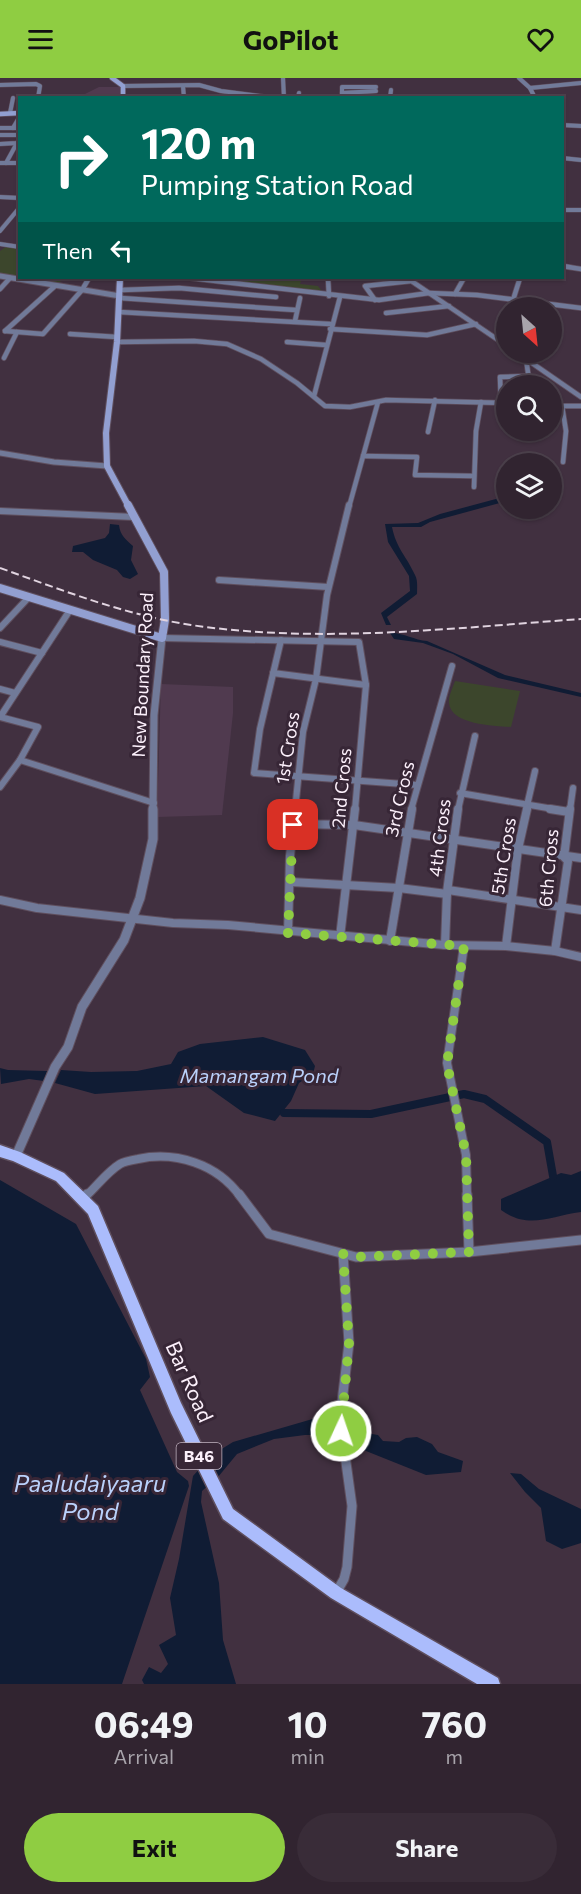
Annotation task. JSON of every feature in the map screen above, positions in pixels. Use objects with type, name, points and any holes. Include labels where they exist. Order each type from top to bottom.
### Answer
[{"type":"main road","points":[[112,78],[123,86],[123,96]]},
{"type":"main road","points":[[0,113],[16,113]]},
{"type":"main road","name":"New Boundary Road","points":[[120,279],[117,339],[106,433],[107,466],[164,572],[165,620],[162,638]]},
{"type":"main road","points":[[0,588],[162,638]]},
{"type":"main road","name":"Bar Road","points":[[0,1151],[60,1177],[93,1209],[176,1408],[228,1514],[336,1593],[492,1684]]},
{"type":"street","points":[[2,78],[1,85],[36,84],[40,86],[38,96]]},
{"type":"street","points":[[282,78],[285,96]]},
{"type":"street","points":[[519,78],[530,88],[533,96]]},
{"type":"street","points":[[530,88],[581,83]]},
{"type":"street","points":[[123,86],[207,85],[241,96]]},
{"type":"street","points":[[183,86],[184,96]]},
{"type":"street","points":[[342,95],[376,89]]},
{"type":"street","points":[[390,96],[391,90]]},
{"type":"street","points":[[13,128],[16,113],[14,98]]},
{"type":"street","points":[[564,124],[581,126]]},
{"type":"street","points":[[0,128],[18,128]]},
{"type":"street","points":[[0,135],[18,136]]},
{"type":"street","points":[[0,144],[18,143]]},
{"type":"street","points":[[6,163],[18,143]]},
{"type":"street","points":[[564,158],[581,160]]},
{"type":"street","points":[[0,163],[18,164]]},
{"type":"street","points":[[0,197],[17,198]]},
{"type":"street","points":[[0,231],[18,209]]},
{"type":"street","points":[[564,210],[581,210]]},
{"type":"street","points":[[0,244],[18,247]]},
{"type":"street","points":[[0,250],[6,245]]},
{"type":"street","points":[[564,266],[581,269]]},
{"type":"street","points":[[0,276],[120,295],[296,310]]},
{"type":"street","points":[[0,289],[10,278]]},
{"type":"street","points":[[55,286],[5,331],[43,334],[82,290],[88,279]]},
{"type":"street","points":[[198,279],[375,300],[429,293],[496,298]]},
{"type":"street","points":[[328,279],[328,296]]},
{"type":"street","points":[[375,300],[365,286],[409,279],[496,338]]},
{"type":"street","points":[[455,294],[463,279]]},
{"type":"street","points":[[514,297],[520,279]]},
{"type":"street","points":[[120,295],[144,287],[187,288],[276,297]]},
{"type":"street","points":[[272,308],[280,290]]},
{"type":"street","points":[[314,396],[321,378],[330,326],[340,297]]},
{"type":"street","points":[[295,321],[300,298]]},
{"type":"street","points":[[386,313],[449,306]]},
{"type":"street","points":[[562,306],[581,308]]},
{"type":"street","points":[[119,312],[295,321],[427,335],[476,324]]},
{"type":"street","points":[[4,358],[17,332]]},
{"type":"street","points":[[70,334],[117,339],[227,344],[261,359],[326,406],[332,407],[361,406],[378,402],[435,400],[496,403]]},
{"type":"street","points":[[287,342],[326,345]]},
{"type":"street","points":[[532,363],[581,398]]},
{"type":"street","points":[[428,432],[435,400]]},
{"type":"street","points":[[162,638],[320,640],[336,551],[378,402]]},
{"type":"street","points":[[474,487],[476,431],[482,402]]},
{"type":"street","points":[[563,462],[566,431],[562,406],[581,406]]},
{"type":"street","points":[[0,453],[54,462],[107,466]]},
{"type":"street","points":[[363,456],[417,457],[415,475],[474,476]]},
{"type":"street","points":[[0,510],[134,517]]},
{"type":"street","points":[[219,580],[328,587]]},
{"type":"street","points":[[0,628],[28,597]]},
{"type":"street","points":[[0,787],[20,760],[38,727],[0,717],[70,610]]},
{"type":"street","name":"New Boundary Road","points":[[16,1156],[55,1067],[68,1047],[82,1007],[124,940],[140,898],[153,839],[154,715],[162,638]]},
{"type":"street","name":"1st Cross","points":[[281,640],[260,729],[254,773],[298,775]]},
{"type":"street","name":"2nd Cross","points":[[320,640],[359,642],[366,685],[354,825],[340,937]]},
{"type":"street","name":"1st Cross","points":[[288,933],[293,824],[298,775],[303,732],[316,679],[320,640]]},
{"type":"street","points":[[0,642],[42,652]]},
{"type":"street","name":"3rd Cross","points":[[390,941],[406,832],[417,785],[445,699],[452,666]]},
{"type":"street","points":[[273,673],[366,685]]},
{"type":"street","points":[[0,689],[15,693]]},
{"type":"street","name":"4th Cross","points":[[444,945],[444,910],[448,892],[451,837],[460,793],[476,736]]},
{"type":"street","points":[[20,760],[154,803]]},
{"type":"street","name":"5th Cross","points":[[506,946],[518,849],[535,771]]},
{"type":"street","points":[[298,775],[417,785]]},
{"type":"street","name":"6th Cross","points":[[555,951],[568,861],[564,857],[573,788]]},
{"type":"street","points":[[460,793],[569,812]]},
{"type":"street","points":[[293,824],[354,825],[451,837],[581,858]]},
{"type":"street","points":[[291,882],[448,892],[581,910]]},
{"type":"street","points":[[0,900],[37,908],[173,923],[444,945],[506,946],[555,951],[581,957]]},
{"type":"street","points":[[464,946],[447,1064],[466,1155],[469,1252]]},
{"type":"street","points":[[82,1199],[121,1163],[156,1155],[189,1160],[215,1171],[231,1183],[269,1234],[356,1257],[469,1252],[581,1240]]},
{"type":"street","points":[[336,1593],[344,1580],[347,1567],[352,1506],[340,1419],[349,1343],[343,1254]]},
{"type":"shaded area","points":[[99,87],[121,87],[120,96],[81,96]]},
{"type":"shaded area","points":[[161,684],[233,687],[233,713],[222,815],[157,817]]},
{"type":"green space","points":[[7,246],[18,247],[18,278],[0,275],[0,251]]},
{"type":"green space","points":[[23,279],[63,279],[57,285]]},
{"type":"green space","points":[[205,279],[302,279],[300,284],[318,286],[324,294]]},
{"type":"green space","points":[[455,681],[520,691],[511,727],[475,723],[457,716],[449,703]]},
{"type":"water","points":[[496,499],[496,504],[430,522],[421,527],[392,527],[399,547],[416,577],[417,594],[387,617],[391,625],[386,625],[381,613],[410,591],[409,576],[388,542],[385,524],[418,523],[440,514]]},
{"type":"water","points":[[110,524],[119,525],[122,534],[133,546],[131,560],[138,574],[130,579],[123,577],[117,570],[93,560],[83,552],[72,552],[73,546],[105,538],[109,533]]},
{"type":"water","points":[[390,633],[427,641],[505,675],[581,693],[581,697],[498,678],[453,654],[423,643],[394,639]]},
{"type":"water","name":"Mamangam Pond","points":[[263,1037],[305,1050],[315,1066],[313,1074],[299,1083],[291,1101],[275,1121],[244,1113],[206,1086],[95,1094],[55,1083],[61,1070],[137,1071],[171,1064],[178,1052],[200,1044]]},
{"type":"water","points":[[0,1068],[47,1071],[44,1081],[29,1079],[1,1084]]},
{"type":"water","points":[[581,1171],[581,1212],[530,1220],[511,1216],[501,1210],[501,1199],[561,1173],[571,1175]]},
{"type":"water","name":"Paaludaiyaaru Pond","points":[[0,1180],[76,1224],[146,1359],[150,1377],[140,1390],[177,1472],[188,1481],[189,1486],[122,1684],[0,1684]]},
{"type":"water","points":[[316,1418],[336,1420],[333,1435],[305,1435],[274,1439],[237,1454],[218,1477],[202,1491],[201,1502],[219,1583],[223,1640],[236,1684],[144,1684],[142,1680],[149,1667],[161,1673],[168,1664],[159,1645],[176,1635],[170,1598],[193,1476],[212,1455],[233,1442]]},
{"type":"water","points":[[345,1419],[366,1433],[378,1435],[383,1441],[399,1442],[406,1438],[417,1437],[432,1444],[438,1452],[463,1461],[461,1472],[426,1475],[366,1451],[347,1438],[343,1431]]},
{"type":"water","points":[[510,1473],[521,1474],[539,1489],[581,1509],[581,1543],[562,1549],[546,1541],[541,1508]]},
{"type":"waterway","points":[[284,1113],[371,1114],[464,1094],[485,1099],[547,1142],[553,1176]]},
{"type":"railway","points":[[0,568],[142,615],[166,621],[240,631],[337,634],[435,630],[581,619]]},
{"type":"route","points":[[293,825],[288,933],[464,946],[447,1064],[466,1155],[469,1252],[356,1257],[343,1254],[349,1343],[340,1419],[341,1431]]}]
